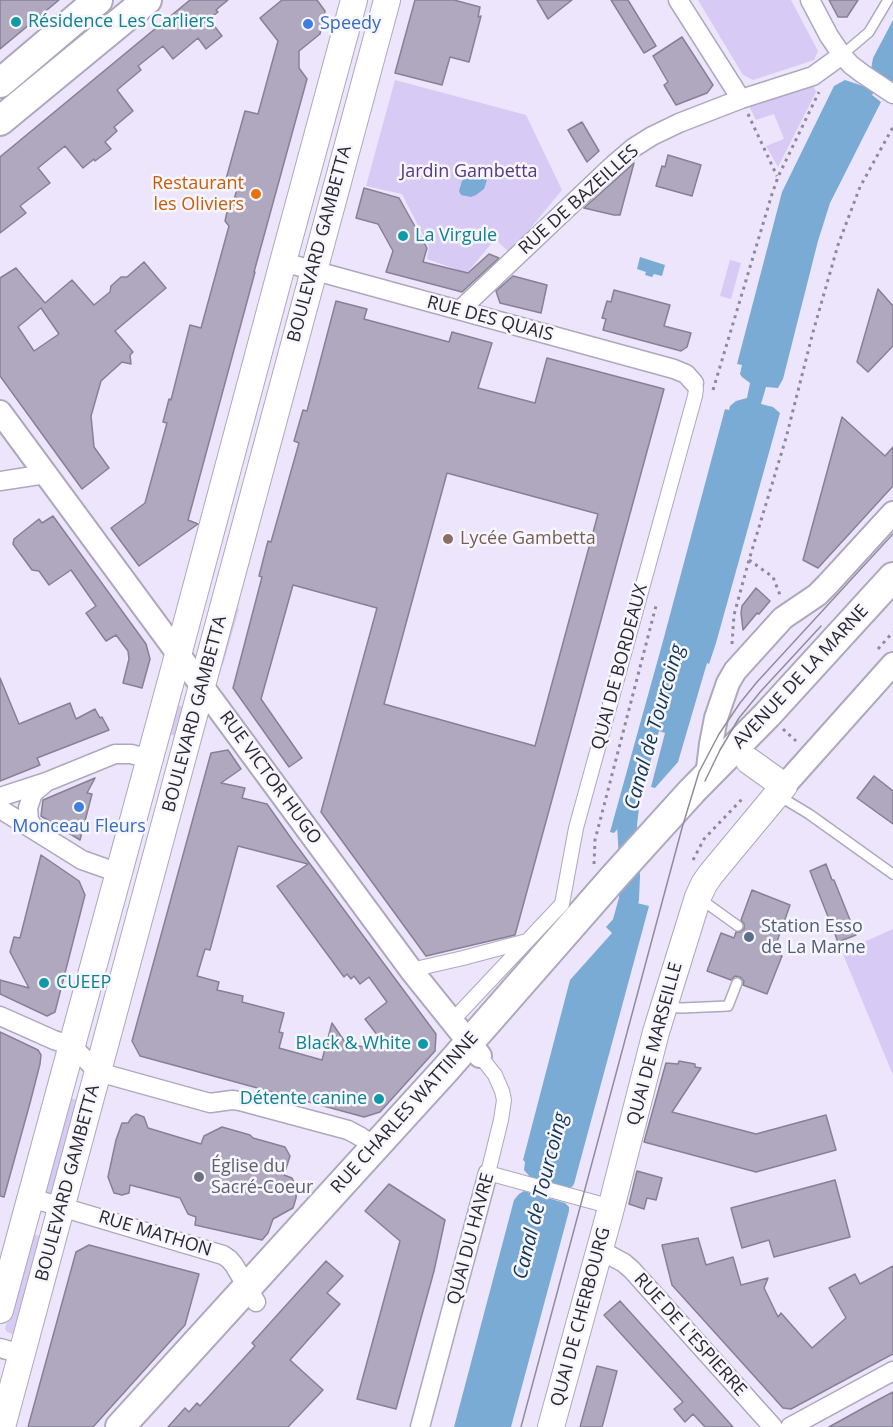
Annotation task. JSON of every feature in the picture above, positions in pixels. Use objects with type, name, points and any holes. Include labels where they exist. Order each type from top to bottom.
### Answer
[{"type":"main road","points":[[0,82],[98,0]]},
{"type":"main road","points":[[0,122],[147,0]]},
{"type":"main road","name":"BOULEVARD GAMBETTA","points":[[0,1310],[354,0]]},
{"type":"main road","name":"BOULEVARD GAMBETTA","points":[[2,1427],[11,1351],[61,1207],[387,0]]},
{"type":"main road","name":"AVENUE DE LA MARNE","points":[[608,909],[708,801],[741,755],[893,577]]},
{"type":"main road","name":"AVENUE DE LA MARNE","points":[[656,831],[707,776],[741,755],[893,603]]},
{"type":"main road","name":"AVENUE DE LA MARNE","points":[[741,755],[781,790]]},
{"type":"main road","points":[[701,890],[711,874],[781,790]]},
{"type":"main road","name":"RUE CHARLES WATTINNE","points":[[120,1427],[251,1295],[604,874],[656,831]]},
{"type":"main road","name":"QUAI DE MARSEILLE","points":[[612,1207],[656,1032],[701,890]]},
{"type":"main road","name":"RUE CHARLES WATTINNE","points":[[142,1427],[467,1040],[608,909]]},
{"type":"main road","name":"QUAI DE CHERBOURG","points":[[551,1427],[612,1207]]},
{"type":"street","points":[[678,0],[741,99]]},
{"type":"street","points":[[810,0],[842,56],[888,91]]},
{"type":"street","name":"RUE DE BAZEILLES","points":[[460,310],[633,148],[679,123],[741,99],[813,76],[842,56]]},
{"type":"street","name":"RUE DES QUAIS","points":[[283,262],[674,369],[686,374],[694,383]]},
{"type":"street","name":"QUAI DE BORDEAUX","points":[[467,1040],[527,941],[562,904],[576,828],[695,396],[694,383]]},
{"type":"street","name":"RUE VICTOR HUGO","points":[[0,412],[411,970],[467,1040]]},
{"type":"street","points":[[0,482],[46,474]]},
{"type":"street","name":"AVENUE DE LA MARNE","points":[[707,776],[717,718],[732,675],[789,613],[817,595],[893,513]]},
{"type":"street","points":[[781,790],[893,664]]},
{"type":"street","points":[[717,718],[718,730],[724,743],[741,755]]},
{"type":"street","points":[[0,797],[46,782],[115,754],[131,754],[150,759]]},
{"type":"street","points":[[38,832],[29,821],[28,808],[33,793],[46,782]]},
{"type":"street","points":[[0,809],[82,860],[119,873]]},
{"type":"street","points":[[411,970],[527,941]]},
{"type":"street","points":[[0,1016],[72,1046],[98,1072],[210,1103],[240,1101],[348,1130],[375,1147]]},
{"type":"street","name":"QUAI DU HAVRE","points":[[420,1427],[503,1109],[502,1091],[495,1075],[467,1040]]},
{"type":"street","points":[[488,1173],[612,1207]]},
{"type":"street","name":"RUE MATHON","points":[[31,1198],[215,1252],[229,1259],[251,1295]]},
{"type":"street","name":"RUE DE L'ESPIERRE","points":[[600,1250],[618,1259],[632,1270],[772,1427]]},
{"type":"street","points":[[790,1427],[893,1371]]},
{"type":"lane","points":[[842,56],[869,32],[888,0]]},
{"type":"lane","points":[[781,790],[809,814],[893,874]]},
{"type":"lane","points":[[701,890],[738,926]]},
{"type":"lane","points":[[664,1006],[682,1008],[728,1006],[737,983]]},
{"type":"path","points":[[713,392],[778,177],[821,89]]},
{"type":"path","points":[[741,99],[778,177]]},
{"type":"path","points":[[732,646],[734,615],[786,438],[838,245],[860,187],[893,127]]},
{"type":"path","points":[[749,560],[773,577],[789,613]]},
{"type":"path","points":[[604,874],[595,840],[657,600]]},
{"type":"green space","points":[[698,0],[791,0],[818,51],[814,60],[753,80],[743,75]]},
{"type":"green space","name":"Jardin Gambetta","points":[[395,80],[526,115],[562,190],[510,253],[495,239],[467,273],[427,259],[429,247],[402,194],[366,186]]},
{"type":"green space","points":[[813,85],[816,92],[778,167],[766,146],[784,139],[774,114],[756,120],[749,106]]},
{"type":"green space","points":[[730,260],[741,263],[731,299],[720,296]]},
{"type":"green space","points":[[233,607],[239,609],[223,665],[217,663]]},
{"type":"green space","points":[[173,704],[188,708],[180,737],[165,733]]},
{"type":"green space","points":[[893,929],[893,1075],[842,952]]},
{"type":"green space","points":[[67,1097],[81,1101],[56,1193],[50,1195],[43,1193]]},
{"type":"green space","points":[[30,1233],[43,1237],[15,1334],[12,1334],[5,1329]]},
{"type":"water","points":[[893,20],[893,82],[887,78],[883,83],[880,82],[872,95],[881,102],[830,203],[783,379],[778,388],[766,387],[761,404],[773,407],[780,413],[716,643],[709,664],[707,663],[678,762],[655,788],[651,787],[665,733],[659,731],[638,806],[614,833],[610,832],[725,409],[729,410],[736,401],[747,398],[750,383],[740,374],[742,365],[737,364],[782,192],[834,86],[845,80],[863,86],[870,75],[873,58]]},
{"type":"water","points":[[476,173],[486,176],[484,189],[471,197],[461,195],[459,191],[462,181]]},
{"type":"water","points":[[640,257],[665,265],[662,276],[654,274],[652,277],[637,269]]},
{"type":"water","points":[[635,895],[633,902],[649,906],[574,1184],[570,1188],[530,1177],[524,1170],[523,1160],[570,980],[612,933],[606,927]]},
{"type":"water","points":[[524,1191],[565,1203],[569,1211],[511,1427],[454,1427],[514,1200]]},
{"type":"building","name":"Résidence Les Carliers","points":[[0,0],[59,0],[0,49]]},
{"type":"building","points":[[190,0],[228,0],[209,19],[222,36],[206,49],[198,38],[173,59],[163,46],[138,66],[141,70],[117,90],[133,111],[114,127],[117,131],[105,142],[111,149],[83,168],[65,146],[38,168],[50,183],[20,206],[26,213],[0,233],[0,157]]},
{"type":"building","points":[[282,0],[317,0],[325,11],[320,34],[299,51],[299,68],[307,79],[188,520],[198,524],[139,566],[111,528],[145,503],[167,423],[163,422],[169,399],[171,400],[190,325],[201,328],[229,226],[225,221],[227,212],[231,210],[239,182],[226,179],[245,111],[258,114],[278,41],[260,18]]},
{"type":"building","points":[[415,0],[454,0],[480,7],[478,17],[481,16],[469,62],[450,57],[442,85],[395,73]]},
{"type":"building","points":[[537,0],[572,0],[548,19]]},
{"type":"building","points":[[611,0],[628,0],[656,46],[644,53]]},
{"type":"building","points":[[829,0],[858,0],[847,17],[838,17]]},
{"type":"building","points":[[682,37],[713,85],[707,93],[676,105],[664,85],[668,82],[653,56]]},
{"type":"building","points":[[582,122],[599,151],[587,162],[568,130]]},
{"type":"building","points":[[668,155],[701,165],[692,196],[656,186]]},
{"type":"building","points":[[634,163],[620,215],[584,208]]},
{"type":"building","name":"La Virgule","points":[[364,188],[399,198],[427,248],[423,262],[468,273],[489,254],[499,258],[462,292],[386,272],[393,251],[378,224],[356,218]]},
{"type":"building","points":[[144,262],[166,288],[115,331],[133,352],[130,355],[131,364],[122,362],[101,381],[91,416],[94,447],[109,468],[82,489],[0,376],[0,278],[16,268],[45,303],[72,280],[94,305],[110,292],[111,286],[121,277],[127,277]],"holes":[[[41,308],[59,334],[34,351],[18,327]]]},
{"type":"building","points":[[513,276],[547,285],[541,313],[500,303],[496,291]]},
{"type":"building","points":[[878,289],[893,306],[893,346],[868,372],[857,362]]},
{"type":"building","points":[[614,290],[670,305],[664,326],[691,333],[687,347],[681,351],[603,330],[606,319],[602,318],[607,301],[611,302]]},
{"type":"building","name":"Lycée Gambetta","points":[[336,301],[367,309],[364,319],[449,342],[452,332],[492,343],[478,388],[535,403],[547,358],[664,389],[515,935],[426,956],[321,812],[377,608],[293,585],[261,699],[302,758],[289,767],[233,688],[262,577],[259,576],[268,541],[271,542],[299,443],[294,441],[303,410],[307,411]],"holes":[[[447,473],[598,514],[535,746],[384,704]]]},
{"type":"building","points":[[842,417],[885,456],[893,447],[893,486],[818,568],[803,560]]},
{"type":"building","points":[[53,516],[146,644],[150,659],[142,688],[123,683],[129,659],[128,651],[116,635],[106,641],[86,613],[96,606],[71,570],[49,585],[39,571],[32,570],[13,544],[14,539],[39,519],[42,523]]},
{"type":"building","points":[[756,588],[770,601],[743,630],[742,606]]},
{"type":"building","points":[[0,678],[19,724],[70,703],[76,719],[95,709],[109,730],[37,758],[40,765],[0,781]]},
{"type":"building","points":[[228,750],[241,769],[221,783],[245,788],[242,798],[267,804],[436,1034],[435,1051],[380,1112],[364,1117],[140,1056],[132,1041],[211,753]],"holes":[[[238,846],[308,864],[277,886],[344,977],[347,974],[351,979],[354,976],[360,984],[369,977],[387,1002],[365,1019],[388,1049],[347,1045],[332,1023],[322,1060],[279,1048],[283,1033],[279,1032],[284,1013],[242,1002],[243,996],[217,990],[219,982],[197,976],[205,949],[210,950]]]},
{"type":"building","points":[[874,776],[893,791],[893,824],[857,798]]},
{"type":"building","name":"Monceau Fleurs","points":[[95,778],[87,793],[92,794],[80,840],[41,816],[43,800]]},
{"type":"building","points":[[41,855],[79,881],[85,895],[55,1012],[47,1016],[0,994],[0,980],[29,988],[10,952],[14,937],[20,938]]},
{"type":"building","points":[[826,864],[856,935],[838,942],[810,871]]},
{"type":"building","points":[[752,890],[790,905],[773,953],[782,956],[767,994],[743,985],[744,981],[740,977],[735,976],[731,980],[707,971],[721,933],[734,938],[736,932],[744,929],[741,920]]},
{"type":"building","points":[[0,1032],[38,1050],[41,1055],[4,1197],[0,1196]]},
{"type":"building","points":[[679,1061],[695,1064],[695,1067],[701,1068],[672,1112],[756,1134],[826,1115],[836,1150],[756,1172],[644,1142],[666,1063],[678,1064]]},
{"type":"building","name":"Église du Sacré-Coeur","points":[[136,1114],[144,1117],[148,1128],[201,1144],[204,1136],[222,1127],[285,1147],[290,1156],[284,1175],[292,1178],[297,1189],[293,1208],[273,1219],[268,1233],[262,1240],[195,1225],[196,1217],[188,1214],[180,1198],[130,1185],[129,1193],[122,1195],[114,1193],[108,1177],[116,1140],[122,1123],[128,1123]]},
{"type":"building","points":[[637,1171],[662,1178],[656,1200],[647,1198],[644,1209],[629,1204]]},
{"type":"building","points":[[835,1180],[850,1237],[774,1257],[769,1240],[742,1248],[731,1208]]},
{"type":"building","points":[[389,1184],[445,1220],[434,1271],[396,1409],[357,1399],[400,1241],[365,1211]]},
{"type":"building","points":[[698,1238],[706,1265],[733,1257],[741,1285],[768,1278],[764,1288],[778,1317],[781,1313],[812,1348],[846,1318],[829,1288],[855,1274],[860,1284],[893,1266],[893,1354],[791,1409],[783,1408],[672,1285],[662,1245]]},
{"type":"building","points":[[89,1245],[199,1274],[185,1325],[93,1427],[28,1427],[76,1252]]},
{"type":"building","points":[[326,1261],[343,1276],[327,1293],[340,1304],[290,1360],[323,1390],[288,1427],[168,1427],[185,1408],[189,1412],[197,1403],[200,1406],[255,1346],[252,1343]]},
{"type":"building","points":[[620,1301],[733,1427],[705,1427],[693,1414],[685,1422],[674,1409],[683,1402],[604,1315]]},
{"type":"building","points":[[597,1366],[617,1371],[604,1420],[602,1427],[580,1427]]},
{"type":"building","points":[[893,1392],[893,1427],[829,1427],[874,1402]]},
{"type":"waterway","name":"Canal de Tourcoing","points":[[621,928],[629,899],[627,825],[632,794]]},
{"type":"tram line","points":[[521,1427],[699,772],[719,734],[757,682],[893,534]]},
{"type":"tram line","points":[[705,781],[739,718],[821,626]]},
{"type":"place","name":"Résidence Les Carliers","points":[[16,22]]},
{"type":"place","name":"Speedy","points":[[308,24]]},
{"type":"place","name":"Restaurant les Oliviers","points":[[256,194]]},
{"type":"place","name":"La Virgule","points":[[403,236]]},
{"type":"place","name":"Lycée Gambetta","points":[[448,539]]},
{"type":"place","name":"Monceau Fleurs","points":[[79,807]]},
{"type":"place","name":"Station Esso de La Marne","points":[[749,937]]},
{"type":"place","name":"CUEEP","points":[[44,983]]},
{"type":"place","name":"Black & White","points":[[423,1044]]},
{"type":"place","name":"Détente canine","points":[[379,1099]]},
{"type":"place","name":"Église du Sacré-Coeur","points":[[199,1177]]}]
